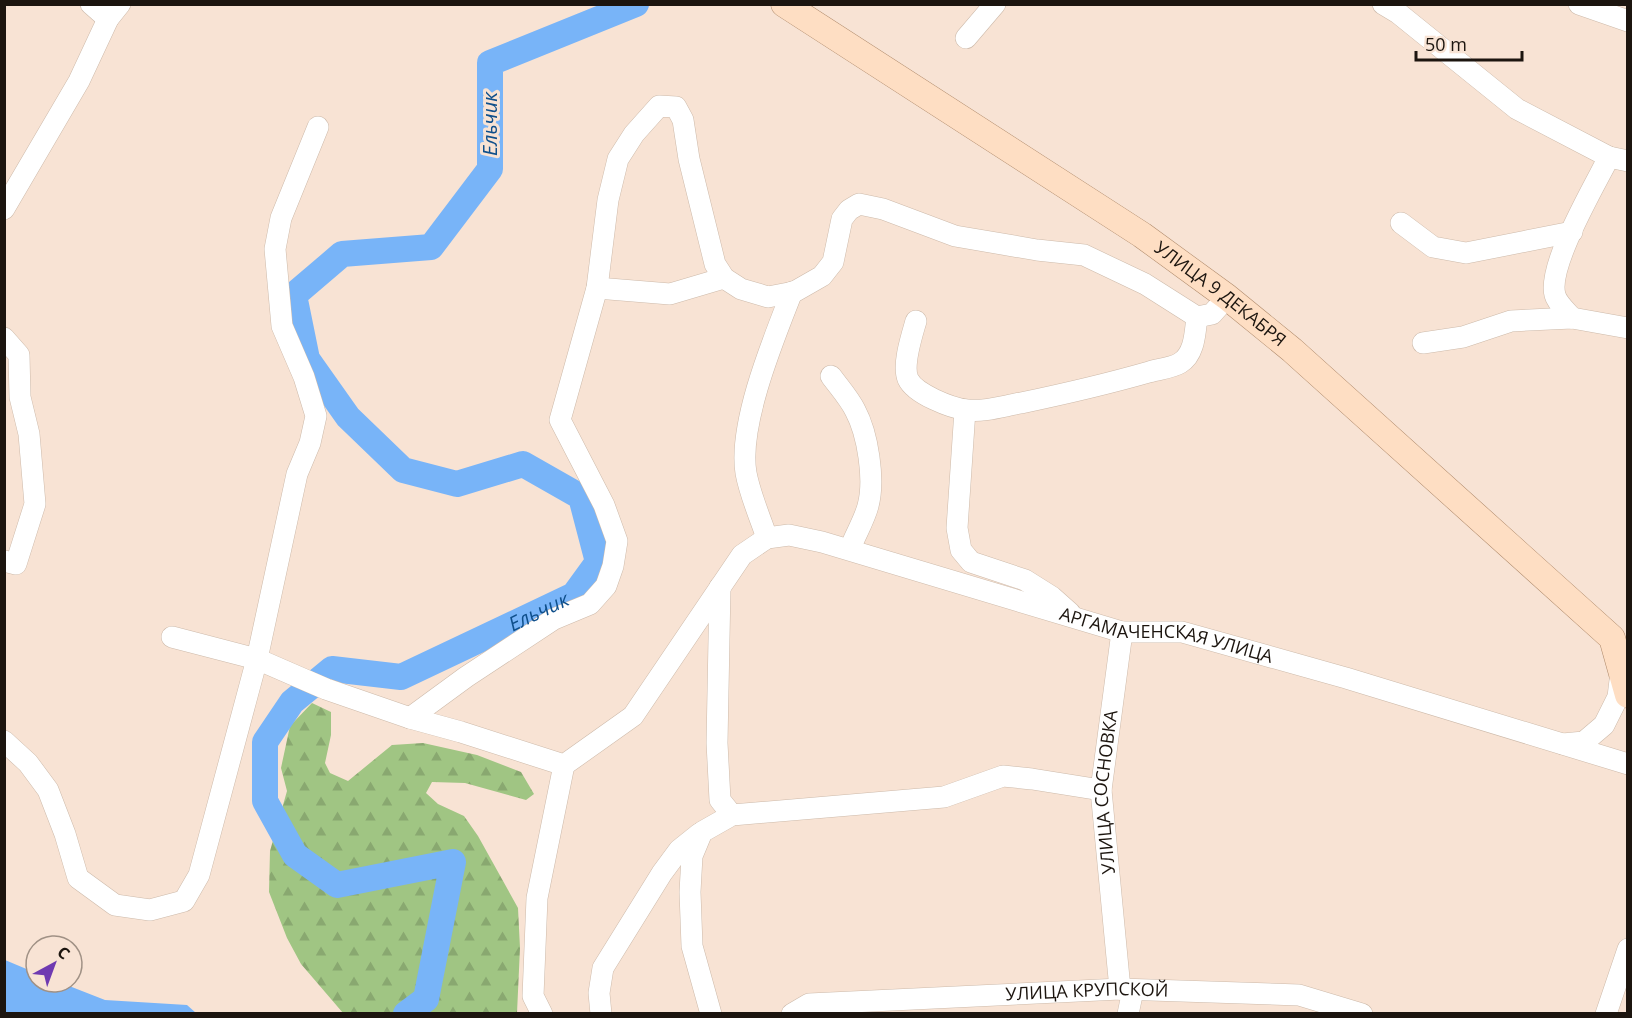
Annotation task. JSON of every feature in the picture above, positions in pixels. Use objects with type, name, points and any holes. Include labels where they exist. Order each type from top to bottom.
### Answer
[{"type":"main road","name":"УЛИЦА 9 ДЕКАБРЯ","points":[[784,4],[1142,236],[1227,297],[1292,350],[1619,640]]},
{"type":"main road","points":[[1619,640],[1624,684]]},
{"type":"street","points":[[4,209],[80,81],[114,12],[91,4]]},
{"type":"street","points":[[966,38],[995,4]]},
{"type":"street","points":[[1383,4],[1398,13],[1516,109],[1618,159],[1572,232],[1555,273],[1555,296],[1572,318]]},
{"type":"street","points":[[1579,4],[1628,21]]},
{"type":"street","points":[[410,717],[554,619],[590,604],[606,586],[613,566],[617,541],[604,505],[560,420],[597,288],[608,200],[618,159],[634,134],[659,106],[676,107],[683,120],[689,159],[715,264],[724,278],[741,289],[768,297],[792,292],[822,276],[833,262],[842,219],[849,210],[859,204],[883,209],[955,236],[1037,250],[1084,255],[1145,284],[1197,317],[1212,314],[1227,297]]},
{"type":"street","points":[[4,741],[28,763],[48,790],[65,834],[78,878],[115,905],[150,910],[184,901],[199,875],[257,659],[297,474],[310,443],[316,416],[304,377],[282,326],[276,249],[281,218],[318,128]]},
{"type":"street","points":[[1401,223],[1433,247],[1466,253],[1572,232]]},
{"type":"street","points":[[597,288],[670,294],[724,278]]},
{"type":"street","points":[[542,1014],[533,996],[537,898],[564,765],[633,716],[742,555],[767,538],[746,473],[744,448],[752,410],[771,344],[792,292]]},
{"type":"street","points":[[915,321],[907,355],[907,378],[917,391],[934,400],[965,410],[986,410],[1132,377],[1180,363],[1189,354],[1197,317]]},
{"type":"street","points":[[1423,343],[1463,337],[1511,321],[1572,318],[1628,328]]},
{"type":"street","points":[[4,338],[19,355],[20,397],[30,434],[35,504],[10,562]]},
{"type":"street","points":[[831,376],[855,410],[868,453],[870,478],[868,505],[850,549]]},
{"type":"street","points":[[965,410],[957,528],[961,549],[971,562],[1025,580],[1052,597],[1075,618]]},
{"type":"street","name":"АРГАМАЧЕНСКАЯ УЛИЦА","points":[[767,538],[789,535],[850,549],[1122,632],[1182,632],[1346,678],[1628,764]]},
{"type":"street","points":[[720,587],[717,743],[720,800],[732,815]]},
{"type":"street","name":"УЛИЦА СОСНОВКА","points":[[1122,632],[1101,790],[1128,1014]]},
{"type":"street","points":[[172,637],[257,659],[326,688],[564,765]]},
{"type":"street","points":[[1563,744],[1584,742],[1604,725],[1624,684]]},
{"type":"street","points":[[601,1014],[599,993],[603,968],[662,873],[679,850],[702,832],[732,815],[944,798],[1003,776],[1101,790]]},
{"type":"street","points":[[702,832],[692,856],[690,892],[692,946],[711,1014]]},
{"type":"street","points":[[1606,1014],[1628,949]]},
{"type":"street","name":"УЛИЦА КРУПСКОЙ","points":[[800,1009],[1126,990],[1299,995],[1362,1014]]},
{"type":"green space","points":[[312,703],[331,712],[331,735],[325,763],[330,773],[348,781],[392,745],[423,743],[477,755],[521,772],[534,794],[526,800],[465,783],[432,782],[426,793],[438,804],[464,816],[478,836],[518,908],[520,948],[517,1013],[343,1013],[301,964],[287,938],[269,892],[270,851],[287,791],[281,768],[290,726]]},
{"type":"water","points":[[5,960],[24,968],[24,994],[84,994],[84,992],[105,1000],[187,1005],[196,1013],[5,1013]]},
{"type":"waterway","name":"Ельчик","points":[[406,1014],[426,999],[453,862],[337,885],[295,855],[265,801],[265,742],[292,702],[332,669],[401,677],[574,595],[598,562],[581,497],[523,464],[457,484],[403,470],[348,417],[307,359],[294,295],[342,254],[431,247],[490,169],[490,63],[636,4]]}]
